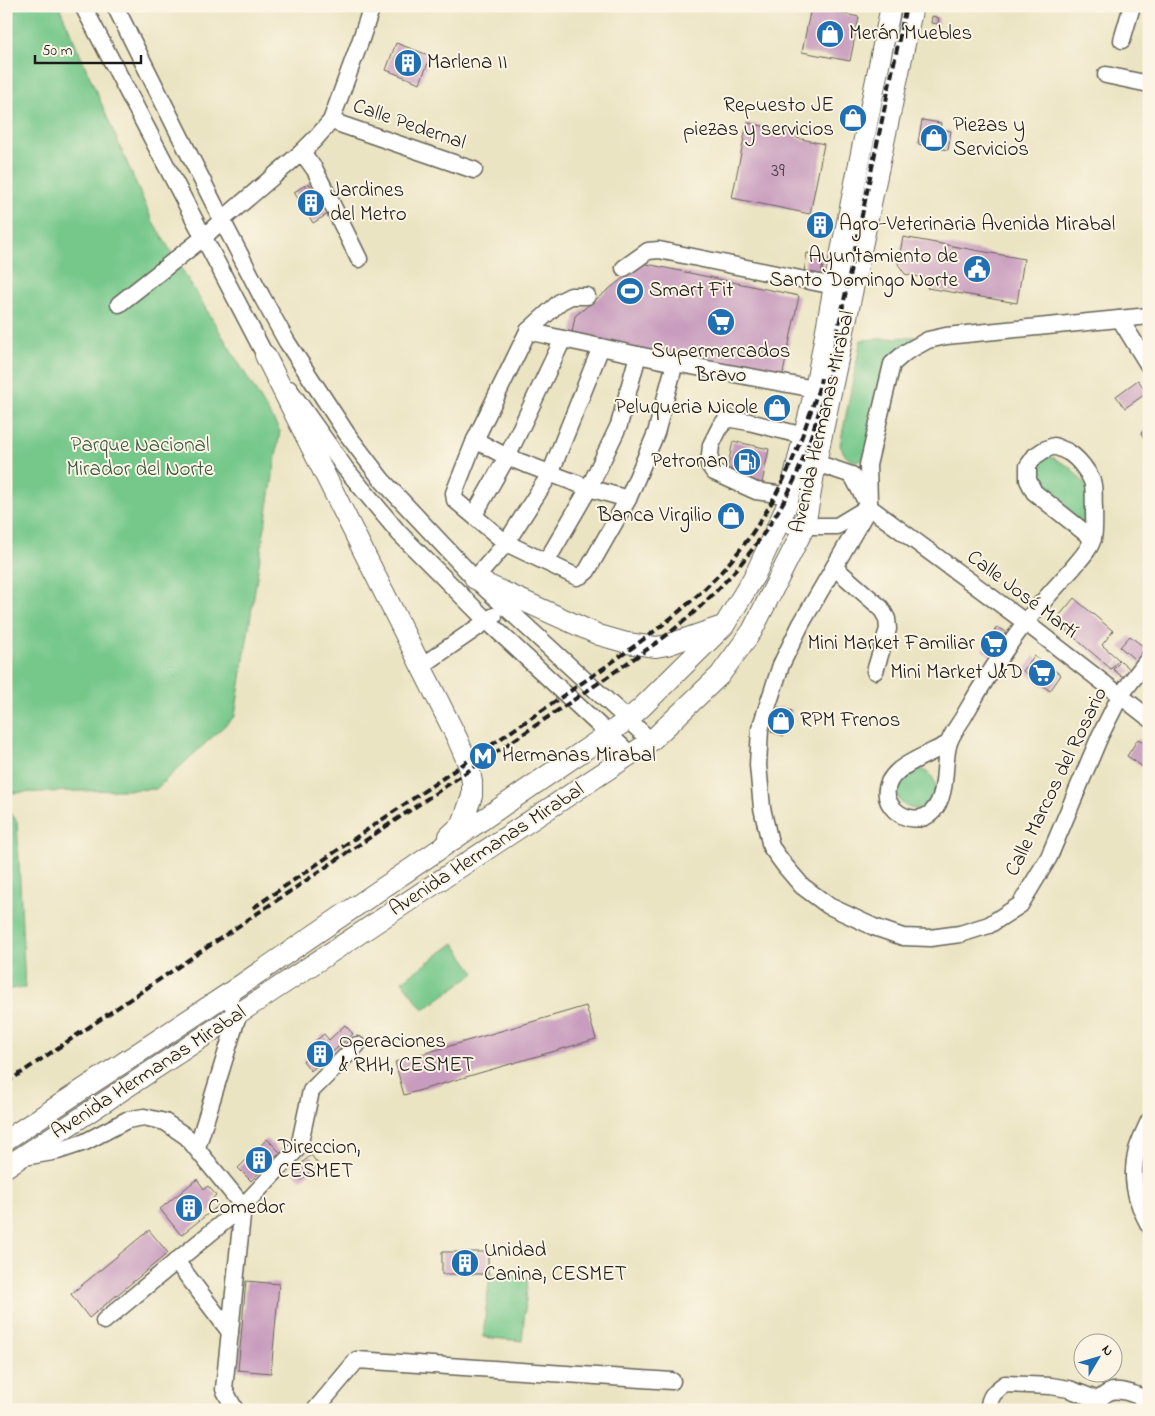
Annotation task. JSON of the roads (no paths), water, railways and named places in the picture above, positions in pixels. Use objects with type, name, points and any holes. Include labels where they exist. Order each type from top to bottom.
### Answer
[{"type":"main road","name":"Avenida Hermanas Mirabal","points":[[14,1162],[652,741],[720,675],[752,631],[805,526],[807,463],[804,436],[891,6]]},
{"type":"main road","name":"Avenida Hermanas Mirabal","points":[[6,1140],[226,995],[608,734],[627,720],[724,626],[755,575],[790,496],[807,463],[913,6]]},
{"type":"main road","points":[[265,355],[457,738],[469,766],[472,796],[462,824],[422,861]]},
{"type":"main road","points":[[474,579],[599,634],[627,643],[656,647],[667,646],[724,626]]},
{"type":"street","points":[[83,6],[265,355],[345,468],[399,533],[486,620],[631,755]]},
{"type":"street","points":[[115,6],[222,220],[287,342],[347,434],[382,480],[474,579],[652,741]]},
{"type":"street","points":[[119,304],[204,238],[222,220],[302,152],[331,121],[372,6]]},
{"type":"street","points":[[1122,40],[1132,6]]},
{"type":"street","points":[[1106,75],[1149,84]]},
{"type":"street","name":"Calle Pedernal","points":[[331,121],[474,170]]},
{"type":"street","points":[[302,152],[315,170],[359,259]]},
{"type":"street","points":[[624,268],[648,250],[659,250],[834,286]]},
{"type":"street","points":[[587,296],[571,296],[561,301],[528,331],[475,440],[454,493],[455,500],[506,543],[577,577],[587,571],[628,499],[656,432],[674,363]]},
{"type":"street","points":[[869,507],[868,465],[892,364],[906,352],[928,340],[946,336],[1149,316]]},
{"type":"street","points":[[1120,319],[1149,366]]},
{"type":"street","points":[[528,331],[674,363],[815,389]]},
{"type":"street","points":[[474,515],[507,457],[563,339]]},
{"type":"street","points":[[474,579],[506,543],[550,474],[601,348]]},
{"type":"street","points":[[546,562],[590,488],[619,425],[638,355]]},
{"type":"street","points":[[790,496],[756,491],[714,472],[709,465],[711,445],[720,427],[726,420],[732,419],[804,436]]},
{"type":"street","points":[[475,440],[507,457],[550,474],[628,499]]},
{"type":"street","points":[[948,744],[898,772],[886,790],[888,802],[893,809],[904,816],[916,818],[924,818],[932,812],[941,797],[948,744],[995,664],[1025,622],[1084,555],[1093,539],[1092,482],[1083,466],[1069,453],[1054,446],[1044,450],[1035,456],[1028,466],[1028,480],[1034,492],[1093,539]]},
{"type":"street","points":[[807,463],[852,475],[869,507]]},
{"type":"street","points":[[779,524],[837,526],[869,507]]},
{"type":"street","name":"Calle Marcos del Rosario","points":[[869,507],[801,624],[781,665],[760,729],[758,765],[762,808],[771,847],[802,886],[829,906],[903,937],[930,938],[960,934],[988,925],[1020,905],[1049,857],[1100,736],[1120,696],[1149,658]]},
{"type":"street","name":"Calle José Martí","points":[[869,507],[1025,622],[1149,718]]},
{"type":"street","points":[[834,567],[882,608],[887,619],[888,629],[875,671]]},
{"type":"street","points":[[420,667],[486,620],[507,608]]},
{"type":"street","points":[[197,1148],[238,1015],[226,995]]},
{"type":"street","points":[[104,1320],[243,1206],[299,1146],[311,1091],[356,1045]]},
{"type":"street","points":[[14,1162],[85,1142],[127,1120],[144,1117],[165,1122],[187,1137],[197,1148],[243,1206],[221,1410]]},
{"type":"street","points":[[1149,1121],[1137,1150],[1133,1179],[1137,1201],[1149,1225]]},
{"type":"street","points":[[176,1261],[230,1332]]},
{"type":"street","points":[[315,1410],[356,1360],[672,1381]]},
{"type":"street","points":[[989,1410],[988,1404],[992,1395],[1005,1384],[1051,1386],[1069,1390],[1097,1405],[1102,1396],[1113,1391],[1134,1394],[1149,1401]]},
{"type":"street","points":[[224,1388],[235,1410]]},
{"type":"railway","points":[[6,1083],[606,678],[680,624],[729,578],[770,525],[788,493],[806,452],[824,396],[906,6]]},
{"type":"railway","points":[[253,908],[601,670],[664,624],[708,586],[748,539],[771,503],[799,445],[821,378]]},
{"type":"place","name":"Merán Muebles","points":[[830,34]]},
{"type":"place","name":"Marlena II","points":[[408,63]]},
{"type":"place","name":"Repuesto JE piezas y servicios","points":[[853,118]]},
{"type":"place","name":"Piezas y Servicios","points":[[934,138]]},
{"type":"place","name":"Jardines del Metro","points":[[311,203]]},
{"type":"place","name":"Agro-Veterinaria Avenida Mirabal","points":[[820,225]]},
{"type":"place","name":"Ayuntamiento de Santo Domingo Norte","points":[[977,269]]},
{"type":"place","name":"Smart Fit","points":[[630,291]]},
{"type":"place","name":"Supermercados Bravo","points":[[721,322]]},
{"type":"place","name":"Peluqueria Nicole","points":[[777,408]]},
{"type":"place","name":"Petronan","points":[[747,462]]},
{"type":"place","name":"Banca Virgilio","points":[[731,516]]},
{"type":"place","name":"Mini Market Familiar","points":[[994,644]]},
{"type":"place","name":"Mini Market J&D","points":[[1042,673]]},
{"type":"place","name":"RPM Frenos","points":[[781,721]]},
{"type":"place","name":"Hermanas Mirabal","points":[[483,756]]},
{"type":"place","name":"Operaciones & RHH, CESMET","points":[[320,1054]]},
{"type":"place","name":"Direccion, CESMET","points":[[259,1160]]},
{"type":"place","name":"Comedor","points":[[189,1208]]},
{"type":"place","name":"Unidad Canina, CESMET","points":[[465,1263]]},
{"type":"park label","name":"Parque Nacional Mirador del Norte","points":[[140,458]]}]
